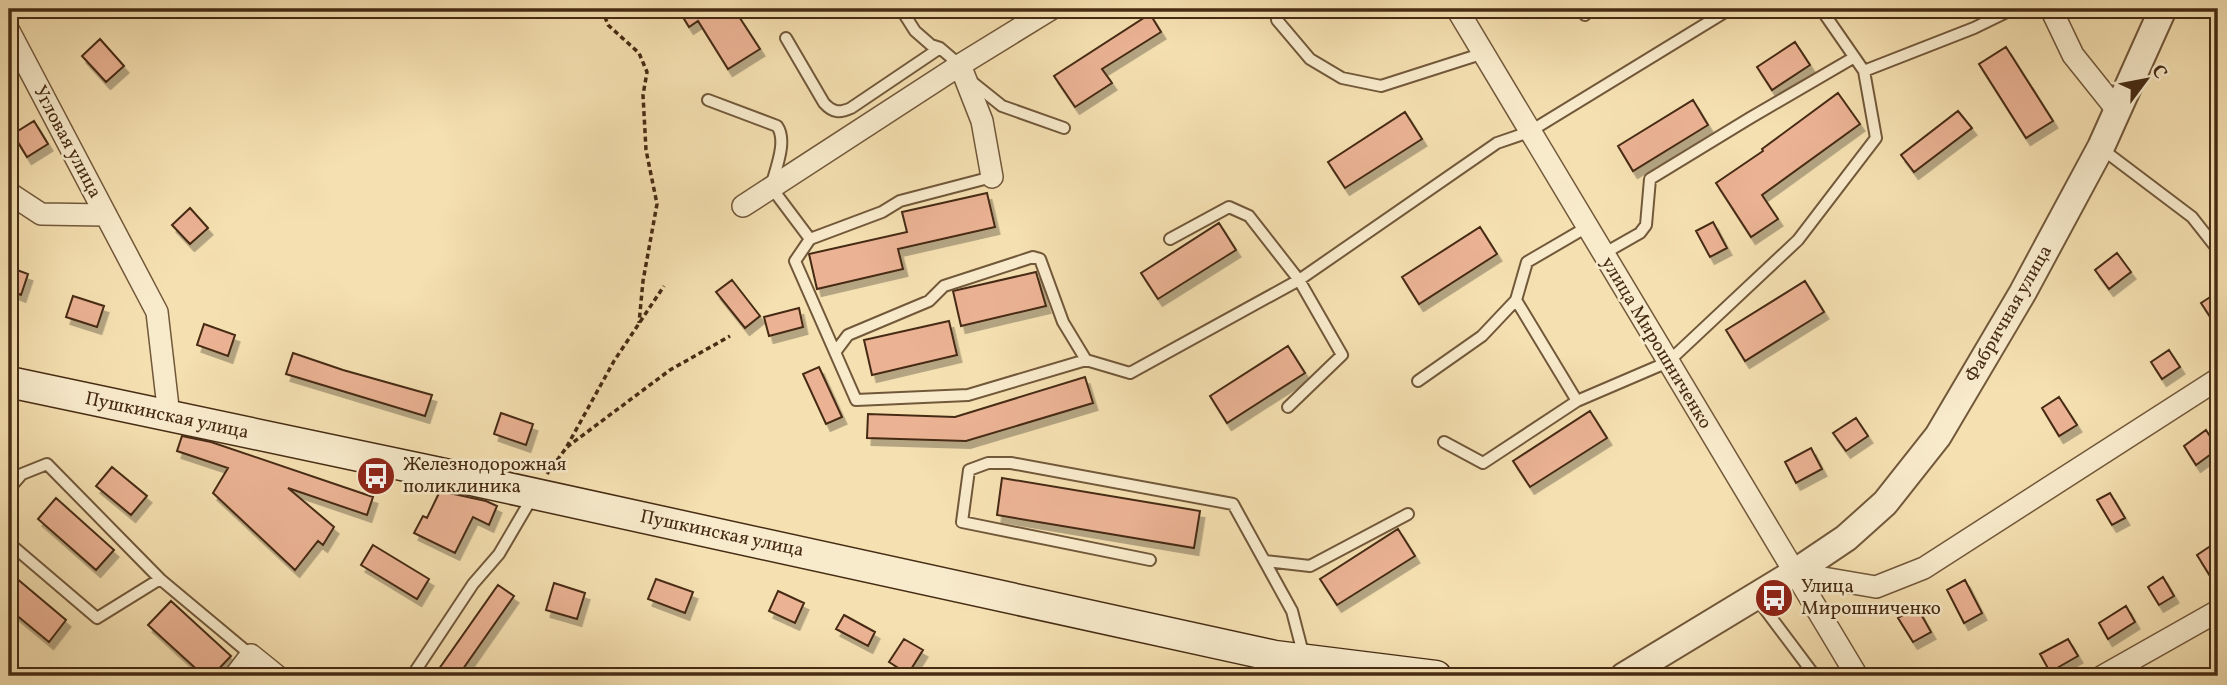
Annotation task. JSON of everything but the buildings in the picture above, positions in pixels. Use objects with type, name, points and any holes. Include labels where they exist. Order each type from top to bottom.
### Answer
[{"type":"main road","name":"Пушкинская улица","points":[[9,382],[534,493],[1314,666],[1436,676]]},
{"type":"street","points":[[743,206],[1051,9]]},
{"type":"street","name":"улица Мирошниченко","points":[[1457,9],[1857,676]]},
{"type":"street","points":[[2051,9],[2073,55],[2117,110]]},
{"type":"street","name":"Фабричная улица","points":[[1624,676],[1794,573],[1846,538],[1885,503],[1938,436],[2023,292],[2101,147],[2163,9]]},
{"type":"street","name":"Угловая улица","points":[[9,31],[157,312],[169,416]]},
{"type":"street","points":[[960,65],[982,121],[992,177]]},
{"type":"street","name":"Угловая улица","points":[[9,193],[41,214],[106,215]]},
{"type":"street","points":[[1794,573],[1876,587],[1924,568],[2218,379]]},
{"type":"street","points":[[2103,676],[2218,611]]},
{"type":"street","points":[[235,676],[251,655],[278,676]]},
{"type":"lane","points":[[901,9],[915,31],[960,65],[976,87],[1002,106],[1064,128]]},
{"type":"lane","points":[[1444,442],[1483,463],[1577,401],[1668,362],[1798,240],[1875,138],[1864,71],[1821,9]]},
{"type":"lane","points":[[1864,71],[1974,28],[2013,9]]},
{"type":"lane","points":[[992,177],[900,201],[882,212],[810,239],[795,261],[856,400],[968,395],[1086,360],[1130,373],[1298,280],[1497,143],[1529,132],[1726,10]]},
{"type":"lane","points":[[1277,20],[1310,60],[1342,78],[1381,86],[1484,52]]},
{"type":"lane","points":[[786,38],[824,103],[830,110],[841,113],[940,48]]},
{"type":"lane","points":[[1603,254],[1640,233],[1646,225],[1650,179],[1853,58]]},
{"type":"lane","points":[[708,100],[777,125],[782,141],[771,187],[810,239]]},
{"type":"lane","points":[[2101,147],[2192,217],[2218,250]]},
{"type":"lane","points":[[1170,239],[1229,206],[1249,216],[1298,280],[1342,355],[1288,407]]},
{"type":"lane","points":[[1418,381],[1482,336],[1516,300],[1527,262],[1587,227]]},
{"type":"lane","points":[[836,351],[848,335],[929,301],[944,286],[1033,257],[1040,259],[1063,322],[1086,360]]},
{"type":"lane","points":[[1516,300],[1577,401]]},
{"type":"lane","points":[[1150,560],[962,522],[969,470],[988,463],[1011,463],[1233,504],[1292,611],[1314,666]]},
{"type":"lane","points":[[9,489],[22,474],[47,464],[160,579],[251,655]]},
{"type":"lane","points":[[412,676],[473,584],[499,554],[534,493]]},
{"type":"lane","points":[[1265,561],[1310,566],[1408,514]]},
{"type":"lane","points":[[9,543],[97,618],[160,579]]},
{"type":"lane","points":[[1755,596],[1815,676]]},
{"type":"path","points":[[601,9],[608,25],[639,53],[647,72],[643,95],[646,150],[657,204],[643,281],[639,323]]},
{"type":"path","points":[[534,493],[566,448],[614,361],[664,286]]},
{"type":"path","points":[[566,448],[670,370],[730,336]]},
{"type":"place","name":"Железнодорожная поликлиника","points":[[376,476]]},
{"type":"place","name":"Улица Мирошниченко","points":[[1774,598]]}]
